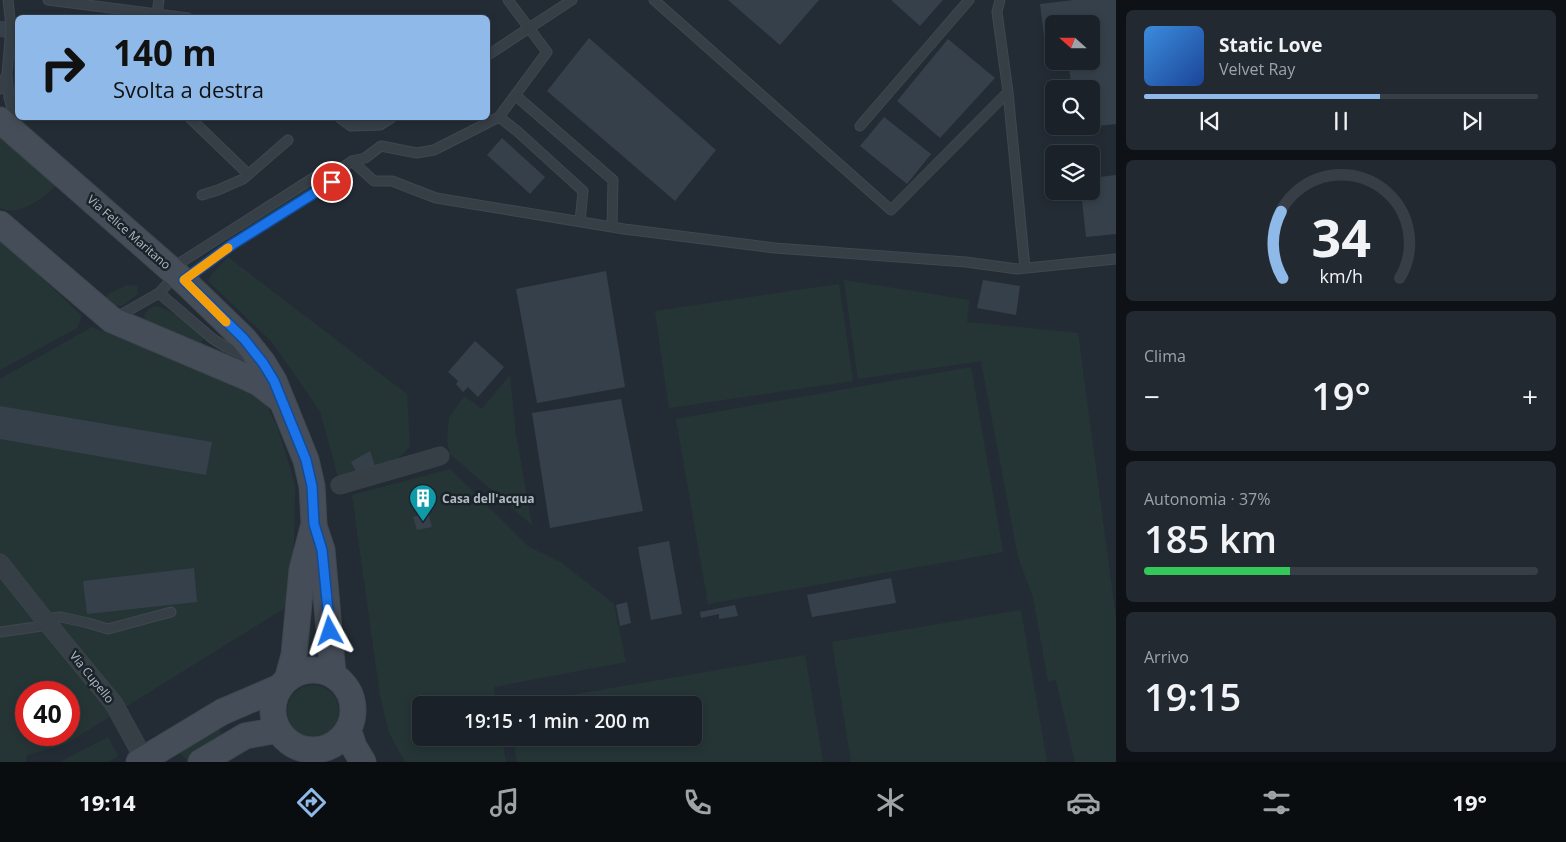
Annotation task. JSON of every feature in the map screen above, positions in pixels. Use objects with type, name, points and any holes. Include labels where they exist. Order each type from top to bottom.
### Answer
[{"type":"street","name":"Via Felice Maritano","points":[[0,120],[177,274],[244,339],[263,363],[274,381],[306,460],[312,486],[314,524],[322,550],[333,674]]},
{"type":"street","name":"Via Felice Maritano","points":[[0,224],[112,320],[259,383],[282,401]]},
{"type":"street","points":[[340,485],[440,456]]},
{"type":"street","name":"Via Felice Maritano","points":[[283,683],[294,655],[302,570],[314,524]]},
{"type":"street","name":"Via Cupello","points":[[0,563],[114,704],[143,761]]},
{"type":"street","points":[[143,761],[222,712],[283,683],[302,670],[318,669],[333,674],[345,685],[352,699],[353,714],[348,729],[339,741],[326,748],[320,756],[294,745],[278,730],[272,712],[273,699],[283,683]]},
{"type":"street","points":[[348,729],[354,747],[363,762]]},
{"type":"street","points":[[201,762],[245,736],[278,730]]},
{"type":"lane","points":[[0,89],[10,44],[8,0]]},
{"type":"lane","points":[[48,0],[166,15]]},
{"type":"lane","points":[[158,14],[159,0]]},
{"type":"lane","points":[[177,274],[233,244],[332,182],[339,170],[352,161],[365,158],[381,146],[417,153],[434,150],[499,117],[547,52],[508,0]]},
{"type":"lane","points":[[490,54],[572,0]]},
{"type":"lane","points":[[654,0],[891,210],[1008,92]]},
{"type":"lane","points":[[860,126],[969,0]]},
{"type":"lane","points":[[1000,0],[997,12],[1008,92],[1025,268]]},
{"type":"lane","points":[[4,76],[15,119]]},
{"type":"lane","points":[[515,95],[613,180],[612,227]]},
{"type":"lane","points":[[499,117],[518,131],[583,192],[580,222]]},
{"type":"lane","points":[[15,120],[40,145],[46,160]]},
{"type":"lane","points":[[192,120],[248,174]]},
{"type":"lane","points":[[343,120],[351,126],[380,125],[388,120]]},
{"type":"lane","points":[[202,195],[218,190],[243,178],[288,140]]},
{"type":"lane","points":[[352,161],[374,181],[392,181],[436,198],[612,227],[775,248],[957,261],[1017,268],[1116,259]]},
{"type":"lane","points":[[112,320],[159,293],[177,274],[321,173],[339,170]]},
{"type":"lane","points":[[159,293],[226,347],[263,363]]},
{"type":"lane","points":[[0,632],[61,617],[108,629],[171,612]]},
{"type":"shaded area","points":[[0,134],[57,185],[31,205],[16,210],[0,208]]},
{"type":"shaded area","points":[[309,186],[313,190],[243,232],[241,230]]},
{"type":"shaded area","points":[[0,238],[82,316],[77,328],[0,370]]},
{"type":"shaded area","points":[[228,257],[407,394],[410,447],[397,459],[382,468],[339,480],[320,411],[271,341],[208,281]]},
{"type":"shaded area","points":[[844,280],[969,300],[967,322],[1078,333],[1116,619],[1116,762],[1075,762],[1056,680],[1048,681],[1033,597],[1018,557],[981,361],[858,379]]},
{"type":"shaded area","points":[[839,284],[853,381],[669,408],[655,311]]},
{"type":"shaded area","points":[[127,285],[137,286],[138,294],[123,305],[112,307],[106,297]]},
{"type":"shaded area","points":[[156,306],[176,315],[204,338],[199,346],[148,327],[144,315],[149,309]]},
{"type":"shaded area","points":[[92,327],[263,397],[278,429],[295,484],[293,603],[80,735],[80,681],[15,681],[15,746],[60,746],[27,755],[26,762],[0,762],[0,379]]},
{"type":"shaded area","points":[[971,367],[1003,552],[708,604],[676,419]]},
{"type":"shaded area","points":[[510,375],[516,435],[532,525],[450,454],[447,440],[449,417],[464,396],[482,409]]},
{"type":"shaded area","points":[[450,469],[529,547],[562,563],[614,604],[626,662],[494,687],[495,696],[412,696],[412,746],[503,746],[506,762],[405,762],[389,733],[380,695],[352,495]]},
{"type":"shaded area","points":[[1021,610],[1047,762],[851,762],[832,642]]},
{"type":"shaded area","points":[[805,655],[823,762],[517,762],[514,746],[702,746],[702,696],[566,696]]},
{"type":"shaded area","points":[[308,685],[318,685],[328,689],[335,696],[339,711],[335,726],[328,733],[318,737],[308,737],[298,733],[291,726],[287,716],[287,706],[291,696],[298,689]]},
{"type":"shaded area","points":[[219,728],[223,740],[187,761],[179,751]]},
{"type":"shaded area","points":[[108,737],[118,756],[108,762],[60,762]]},
{"type":"building","points":[[728,0],[819,0],[780,45]]},
{"type":"building","points":[[891,0],[943,0],[920,26]]},
{"type":"building","points":[[1074,0],[1116,0],[1116,124],[1100,126],[1100,80],[1071,80],[1069,70],[1100,70],[1100,15],[1045,15],[1044,37],[1040,4]]},
{"type":"building","points":[[0,21],[15,21],[15,40],[0,37]]},
{"type":"building","points":[[589,38],[716,150],[675,201],[547,91]]},
{"type":"building","points":[[948,39],[995,78],[940,138],[897,101]]},
{"type":"building","points":[[884,117],[931,154],[907,184],[860,146]]},
{"type":"building","points":[[502,138],[545,177],[530,194],[487,155]]},
{"type":"building","points":[[1116,175],[1116,234],[1086,237],[1082,200],[1100,200],[1100,177]]},
{"type":"building","points":[[606,271],[625,387],[537,403],[516,289]]},
{"type":"building","points":[[983,280],[1020,286],[1016,315],[977,308]]},
{"type":"building","points":[[475,341],[504,367],[478,397],[468,387],[463,392],[456,384],[458,381],[448,372]]},
{"type":"building","points":[[621,399],[643,511],[550,528],[532,413]]},
{"type":"building","points":[[0,406],[212,442],[206,475],[0,439]]},
{"type":"building","points":[[370,451],[375,466],[357,473],[351,462]]},
{"type":"building","name":"Casa dell'acqua","points":[[428,513],[432,527],[417,530],[413,517]]},
{"type":"building","points":[[669,541],[682,614],[651,620],[638,547]]},
{"type":"building","points":[[194,568],[197,602],[87,614],[83,581]]},
{"type":"building","points":[[891,578],[896,603],[812,617],[807,595]]},
{"type":"building","points":[[627,602],[631,623],[620,626],[616,605]]},
{"type":"building","points":[[735,605],[738,616],[719,619],[719,614],[701,618],[700,612]]},
{"type":"slow traffic","points":[[226,322],[184,280],[228,248]]},
{"type":"place","name":"Casa dell'acqua","points":[[423,522]]},
{"type":"route","points":[[330,631],[322,550],[314,524],[312,486],[306,460],[294,428],[274,381],[263,363],[244,339],[184,280],[233,244],[332,182]]}]
